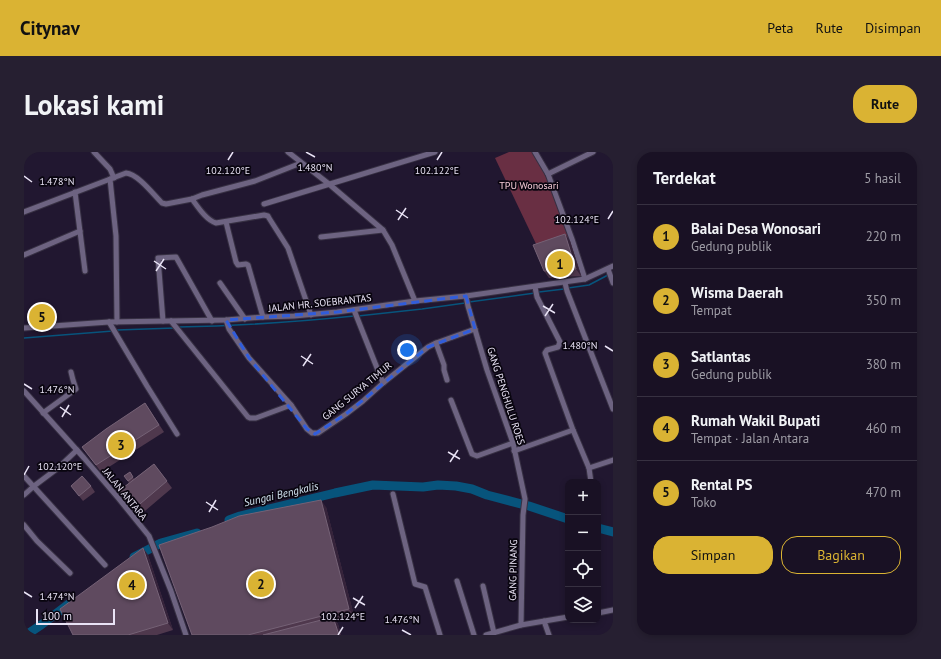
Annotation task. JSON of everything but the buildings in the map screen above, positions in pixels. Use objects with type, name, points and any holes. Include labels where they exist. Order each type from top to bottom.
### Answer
[{"type":"street","points":[[94,152],[110,169],[112,178],[116,236],[117,322]]},
{"type":"street","points":[[288,152],[330,184],[383,230],[390,240],[397,255],[414,301]]},
{"type":"street","points":[[264,204],[435,152]]},
{"type":"street","points":[[535,152],[548,174],[585,279]]},
{"type":"street","points":[[548,174],[593,152]]},
{"type":"street","points":[[24,212],[126,173],[133,175],[138,179],[164,204],[192,199],[255,181],[301,163]]},
{"type":"street","points":[[75,192],[85,271]]},
{"type":"street","points":[[192,199],[211,221],[219,223],[264,215],[268,216],[288,248],[311,315]]},
{"type":"street","points":[[226,222],[236,262],[238,265],[248,265],[263,317]]},
{"type":"street","points":[[24,254],[80,230]]},
{"type":"street","points":[[320,237],[383,230]]},
{"type":"street","points":[[163,321],[158,258],[176,257],[212,321]]},
{"type":"street","points":[[610,269],[613,282]]},
{"type":"street","name":"JALAN HR. SOEBRANTAS","points":[[24,328],[117,322],[226,322],[263,317],[311,315],[414,301],[467,301],[503,290],[566,286],[610,269]]},
{"type":"street","points":[[220,283],[245,319]]},
{"type":"street","points":[[566,286],[613,409]]},
{"type":"street","points":[[535,289],[537,297],[560,342],[558,347],[547,350],[545,353],[573,430],[589,468],[591,479]]},
{"type":"street","name":"GANG PENGHULU ROES","points":[[467,301],[487,370],[513,443],[525,499]]},
{"type":"street","points":[[354,310],[383,383]]},
{"type":"street","points":[[171,321],[248,417],[256,418],[291,405]]},
{"type":"street","name":"GANG SURYA TIMUR","points":[[226,322],[229,329],[249,358],[291,405],[307,429],[312,433],[318,433],[346,414],[428,347],[476,330]]},
{"type":"street","points":[[110,323],[147,386],[178,434]]},
{"type":"street","points":[[436,343],[444,365],[447,380]]},
{"type":"street","points":[[43,413],[76,389],[71,372]]},
{"type":"street","name":"JALAN ANTARA","points":[[24,391],[77,450],[149,536],[171,591]]},
{"type":"street","points":[[451,400],[472,454],[476,456],[513,443]]},
{"type":"street","points":[[514,451],[573,430]]},
{"type":"street","points":[[24,495],[58,468],[77,450]]},
{"type":"street","points":[[589,468],[613,460]]},
{"type":"street","points":[[24,476],[105,565]]},
{"type":"street","points":[[393,494],[415,584],[425,587],[440,635]]},
{"type":"street","name":"GANG PINANG","points":[[521,625],[523,515],[525,499]]},
{"type":"street","points":[[24,525],[37,541],[70,572]]},
{"type":"street","points":[[457,581],[474,635]]},
{"type":"street","points":[[484,586],[494,633]]},
{"type":"street","points":[[178,589],[171,591],[186,635]]},
{"type":"street","points":[[601,612],[613,610]]},
{"type":"street","points":[[486,635],[521,625],[565,618]]},
{"type":"street","points":[[544,621],[548,635]]},
{"type":"highlighted area","points":[[466,296],[475,329],[428,347],[346,414],[315,434],[307,429],[249,358],[226,320],[337,312]]},
{"type":"green space","name":"TPU Wonosari","points":[[509,152],[533,152],[545,174],[569,237],[538,248],[495,158]]},
{"type":"waterway","points":[[568,288],[589,285],[608,275]]},
{"type":"waterway","points":[[539,292],[564,289]]},
{"type":"waterway","points":[[469,302],[535,293]]},
{"type":"waterway","points":[[358,316],[465,303]]},
{"type":"waterway","points":[[178,327],[222,326],[354,316]]},
{"type":"waterway","points":[[117,330],[175,328]]},
{"type":"waterway","points":[[24,338],[113,331]]},
{"type":"waterway","name":"Sungai Bengkalis","points":[[229,520],[240,516],[373,485],[423,487],[438,485],[456,486],[472,489],[487,495],[529,506],[565,518]]},
{"type":"waterway","name":"Sungai Bengkalis","points":[[601,529],[613,532]]},
{"type":"waterway","name":"Sungai Bengkalis","points":[[134,557],[161,543],[197,533]]},
{"type":"waterway","name":"Sungai Bengkalis","points":[[26,635],[70,603]]},
{"type":"place","name":"Balai Desa Wonosari","points":[[560,264]]},
{"type":"place","name":"Rental PS","points":[[42,317]]},
{"type":"place","name":"Satlantas","points":[[121,445]]},
{"type":"place","name":"Wisma Daerah","points":[[261,584]]},
{"type":"place","name":"Rumah Wakil Bupati","points":[[132,585]]}]
